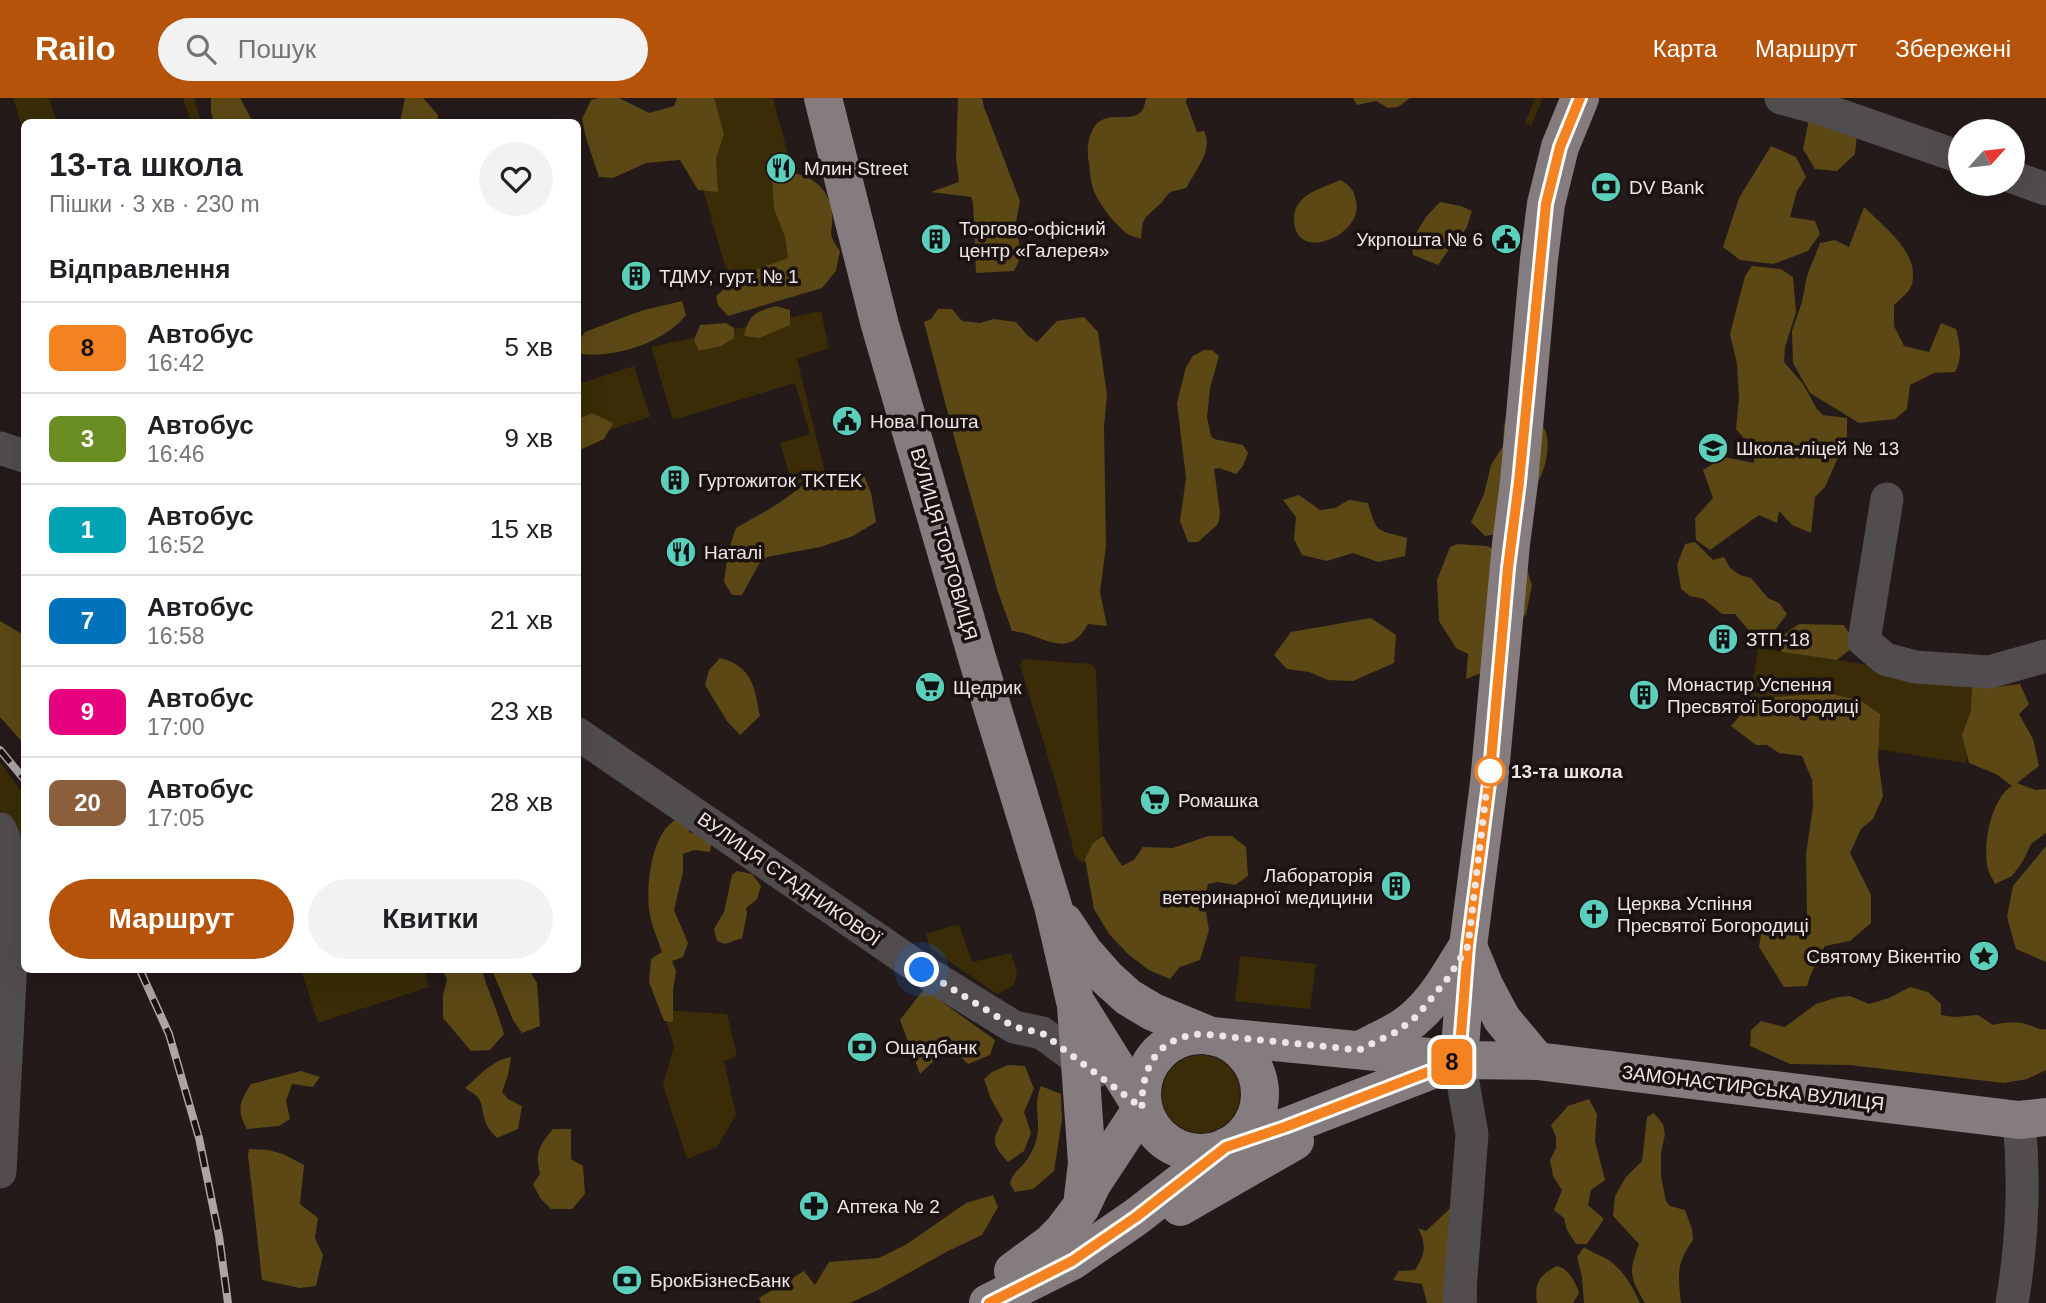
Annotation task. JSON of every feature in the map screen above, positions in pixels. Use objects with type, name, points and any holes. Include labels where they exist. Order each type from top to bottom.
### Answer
[{"type":"main road","name":"ВУЛИЦЯ ТОРГОВИЦЯ","points":[[823,98],[880,326],[1053,906],[1075,1001],[1142,1108]]},
{"type":"main road","points":[[1459,1060],[1468,946],[1489,783],[1509,557],[1519,482],[1546,204],[1560,147],[1580,98]]},
{"type":"main road","name":"ВУЛИЦЯ ТОРГОВИЦЯ","points":[[1053,906],[1084,952],[1128,997],[1153,1012],[1211,1036]]},
{"type":"main road","points":[[1359,1050],[1398,1031],[1417,1016],[1468,946]]},
{"type":"main road","points":[[1468,946],[1502,1019],[1537,1060]]},
{"type":"main road","points":[[1075,1001],[1087,1163],[1081,1207]]},
{"type":"main road","points":[[1193,1035],[1459,1060],[1285,1127],[1209,1152],[1181,1150],[1173,1146],[1158,1135],[1142,1108],[1142,1092],[1149,1065],[1160,1051],[1175,1040],[1193,1035]]},
{"type":"main road","points":[[1072,1261],[1136,1217],[1242,1136],[1253,1122],[1259,1104],[1259,1086],[1254,1068],[1244,1053],[1229,1042],[1211,1036]]},
{"type":"main road","name":"ЗАМОНАСТИРСЬКА ВУЛИЦЯ","points":[[1459,1060],[1537,1060],[2033,1119]]},
{"type":"main road","points":[[988,1303],[1231,1179],[1295,1141],[1360,1097]]},
{"type":"main road","points":[[969,1303],[1051,1243],[1081,1207],[1092,1184],[1142,1108]]},
{"type":"street","points":[[1781,98],[1822,108],[1948,153]]},
{"type":"street","points":[[2025,182],[2046,189]]},
{"type":"street","points":[[0,448],[21,455]]},
{"type":"street","points":[[1887,499],[1864,642],[1885,659],[1915,667],[1989,672],[2046,656]]},
{"type":"street","name":"ВУЛИЦЯ СТАДНИКОВОЇ","points":[[581,736],[922,970],[1014,1027],[1042,1033],[1080,1061]]},
{"type":"street","points":[[0,829],[4,838],[13,922],[0,1172]]},
{"type":"street","points":[[1459,1060],[1472,1134],[1459,1303]]},
{"type":"street","points":[[1080,1061],[1142,1108]]},
{"type":"street","points":[[2012,1303],[2018,1267],[2023,1155],[2033,1119]]},
{"type":"shaded area","points":[[13,98],[49,98],[56,119],[21,119],[21,123]]},
{"type":"shaded area","points":[[183,98],[194,98],[200,119],[190,119]]},
{"type":"shaded area","points":[[211,98],[240,98],[251,119],[213,119]]},
{"type":"shaded area","points":[[405,98],[423,98],[438,115],[437,119],[401,119]]},
{"type":"shaded area","points":[[619,98],[649,113],[674,106],[677,98],[714,98],[724,134],[716,158],[718,192],[698,190],[680,160],[646,163],[613,178],[599,177],[582,119],[591,100]]},
{"type":"shaded area","points":[[677,98],[773,98],[823,285],[737,308]]},
{"type":"shaded area","points":[[958,98],[982,98],[1020,201],[1015,227],[1022,254],[1014,271],[976,273],[971,197],[931,192],[959,182],[956,158]]},
{"type":"shaded area","points":[[1146,98],[1187,98],[1197,132],[1204,131],[1207,146],[1187,187],[1169,193],[1145,219],[1141,239],[1121,228],[1097,198],[1091,180],[1088,147],[1096,124],[1108,118],[1135,116],[1140,113]]},
{"type":"shaded area","points":[[1353,98],[1410,98],[1398,107],[1388,108],[1376,101],[1357,105]]},
{"type":"shaded area","points":[[1535,98],[1543,98],[1531,126],[1525,123]]},
{"type":"shaded area","points":[[1809,119],[1857,133],[1855,154],[1837,171],[1815,169],[1803,149]]},
{"type":"shaded area","points":[[1771,146],[1796,157],[1806,177],[1797,191],[1790,217],[1815,221],[1820,234],[1808,251],[1773,264],[1740,260],[1723,247],[1739,198]]},
{"type":"shaded area","points":[[785,171],[802,175],[817,183],[827,196],[832,213],[831,235],[840,251],[836,271],[822,288],[728,316],[718,305],[716,296],[739,276],[788,258],[785,237],[774,209],[772,175]]},
{"type":"shaded area","points":[[1340,180],[1351,188],[1356,201],[1356,213],[1350,225],[1328,240],[1305,240],[1297,233],[1294,219],[1299,204],[1310,193]]},
{"type":"shaded area","points":[[1440,202],[1472,211],[1466,229],[1438,265],[1413,255],[1411,241],[1426,217]]},
{"type":"shaded area","points":[[1864,207],[1898,241],[1911,262],[1911,287],[1894,305],[1894,326],[1904,346],[1929,352],[1941,323],[1956,329],[1960,356],[1955,372],[1934,373],[1910,385],[1907,409],[1895,419],[1859,423],[1810,393],[1793,363],[1792,331],[1807,276],[1820,243],[1835,240],[1849,247]]},
{"type":"shaded area","points":[[1752,266],[1781,269],[1793,277],[1796,312],[1785,347],[1784,362],[1803,384],[1823,415],[1847,418],[1847,437],[1825,487],[1815,497],[1811,533],[1792,525],[1779,511],[1777,523],[1759,515],[1710,550],[1696,540],[1695,518],[1713,498],[1703,470],[1724,457],[1754,463],[1753,449],[1736,429],[1739,398],[1737,364],[1730,334],[1745,276]]},
{"type":"shaded area","points":[[682,301],[686,315],[677,325],[652,341],[609,354],[581,354],[581,338],[585,332],[644,310]]},
{"type":"shaded area","points":[[776,306],[790,310],[790,325],[759,338],[744,336],[754,315]]},
{"type":"shaded area","points":[[938,309],[952,309],[962,321],[980,323],[994,319],[1016,322],[1037,342],[1057,321],[1084,317],[1098,332],[1107,395],[1104,426],[1106,546],[1100,592],[1107,626],[1088,624],[1072,642],[1063,644],[1012,631],[997,589],[924,322],[931,319]]},
{"type":"shaded area","points":[[821,311],[829,348],[797,359],[825,472],[793,486],[780,443],[810,434],[795,383],[673,420],[651,347]]},
{"type":"shaded area","points":[[726,323],[734,328],[734,338],[721,346],[699,351],[694,340],[700,325]]},
{"type":"shaded area","points":[[1204,350],[1212,350],[1219,356],[1210,388],[1207,417],[1211,436],[1243,445],[1248,453],[1243,466],[1236,474],[1214,469],[1219,521],[1198,542],[1188,542],[1180,521],[1186,478],[1177,403],[1186,367],[1193,356]]},
{"type":"shaded area","points":[[634,366],[650,417],[581,439],[581,383]]},
{"type":"shaded area","points":[[1519,406],[1536,412],[1544,428],[1547,437],[1545,462],[1536,487],[1509,532],[1485,536],[1471,522],[1484,494],[1491,465],[1503,446],[1504,424]]},
{"type":"shaded area","points":[[592,413],[613,423],[604,439],[581,450],[581,418]]},
{"type":"shaded area","points":[[863,473],[871,493],[876,522],[853,536],[820,547],[767,557],[759,564],[742,595],[732,595],[724,582],[728,552],[736,528],[781,502],[805,483],[826,482]]},
{"type":"shaded area","points":[[1299,495],[1320,510],[1335,508],[1349,500],[1368,503],[1376,526],[1407,538],[1405,556],[1378,562],[1353,553],[1327,561],[1302,555],[1294,539],[1296,517],[1283,500]]},
{"type":"shaded area","points":[[1695,542],[1713,560],[1724,557],[1730,568],[1751,578],[1768,598],[1779,603],[1787,614],[1772,634],[1769,647],[1758,641],[1735,614],[1722,614],[1704,599],[1690,596],[1681,589],[1677,565],[1685,544]]},
{"type":"shaded area","points":[[1457,544],[1487,546],[1525,564],[1532,585],[1526,614],[1484,672],[1466,679],[1468,654],[1456,648],[1439,621],[1437,580],[1450,547]]},
{"type":"shaded area","points":[[1371,618],[1396,635],[1394,663],[1353,681],[1328,680],[1309,672],[1287,669],[1274,655],[1291,632]]},
{"type":"shaded area","points":[[0,621],[21,633],[21,741],[0,717]]},
{"type":"shaded area","points":[[1799,624],[1844,625],[1856,645],[1837,660],[1782,652],[1776,640]]},
{"type":"shaded area","points":[[1758,648],[1978,682],[1966,763],[1746,729]]},
{"type":"shaded area","points":[[720,658],[746,672],[756,696],[760,716],[740,735],[727,721],[705,685],[709,670]]},
{"type":"shaded area","points":[[1024,659],[1091,664],[1096,670],[1103,850],[1093,859],[1082,863],[1075,856],[1020,665]]},
{"type":"shaded area","points":[[2020,684],[2029,704],[2019,714],[2033,739],[2039,766],[2017,783],[2035,790],[2046,789],[2046,833],[2031,844],[2012,876],[1995,884],[1986,859],[1987,836],[1999,801],[2012,786],[1996,774],[1969,763],[1962,735],[1971,711],[1972,688],[1979,685],[1996,687]]},
{"type":"shaded area","points":[[1826,693],[1860,700],[1880,714],[1878,758],[1883,796],[1873,819],[1861,829],[1850,853],[1871,895],[1871,923],[1850,941],[1825,946],[1807,986],[1784,987],[1759,947],[1762,928],[1797,929],[1807,917],[1806,854],[1813,806],[1812,780],[1802,756],[1779,753],[1767,745],[1756,745],[1731,726],[1754,699]]},
{"type":"shaded area","points":[[0,762],[21,791],[21,889],[13,832],[0,809]]},
{"type":"shaded area","points":[[684,815],[688,819],[689,832],[712,839],[710,852],[694,850],[683,854],[683,872],[674,910],[688,943],[683,957],[672,961],[676,971],[673,1022],[664,1021],[649,982],[651,959],[662,952],[651,920],[648,893],[651,866],[658,842],[670,824]]},
{"type":"shaded area","points":[[1103,836],[1122,866],[1134,860],[1143,847],[1173,848],[1208,836],[1232,836],[1246,847],[1248,876],[1235,885],[1218,882],[1208,884],[1204,901],[1209,930],[1200,960],[1180,967],[1170,979],[1149,970],[1129,955],[1109,934],[1094,909],[1085,859],[1093,843]]},
{"type":"shaded area","points":[[2046,846],[2046,962],[2016,949],[2007,917],[2013,886]]},
{"type":"shaded area","points":[[737,871],[752,874],[761,886],[757,899],[746,908],[742,938],[725,944],[717,941],[714,929],[724,912],[732,875]]},
{"type":"shaded area","points":[[959,924],[972,962],[1011,953],[1017,973],[1014,985],[997,994],[930,948],[926,934]]},
{"type":"shaded area","points":[[1240,956],[1316,964],[1310,1009],[1235,1001]]},
{"type":"shaded area","points":[[302,973],[425,973],[429,987],[318,1023]]},
{"type":"shaded area","points":[[444,973],[483,973],[504,1034],[490,1050],[471,1051],[443,1018],[443,995],[447,980]]},
{"type":"shaded area","points":[[493,973],[531,973],[537,983],[540,1026],[522,1033],[513,1020]]},
{"type":"shaded area","points":[[1910,987],[1928,992],[1941,1004],[1941,1015],[1978,1015],[1993,1025],[2015,1022],[2046,1029],[2046,1070],[2027,1079],[2004,1083],[1849,1065],[1790,1064],[1750,1046],[1751,1030],[1761,1021],[1785,1027],[1816,1004],[1850,996],[1869,1004],[1889,998]]},
{"type":"shaded area","points":[[924,989],[995,1040],[990,1055],[968,1064],[959,1055],[950,1038],[942,1053],[920,1074],[900,1020]]},
{"type":"shaded area","points":[[663,1010],[727,1014],[737,1056],[724,1061],[736,1115],[717,1147],[687,1159],[663,1085],[674,1046]]},
{"type":"shaded area","points":[[1201,1055],[1216,1058],[1233,1072],[1240,1094],[1237,1109],[1223,1126],[1201,1133],[1186,1130],[1169,1116],[1162,1094],[1165,1079],[1179,1062]]},
{"type":"shaded area","points":[[511,1057],[502,1092],[508,1099],[522,1106],[518,1129],[497,1138],[487,1125],[481,1102],[465,1088],[492,1065]]},
{"type":"shaded area","points":[[1008,1065],[1025,1066],[1034,1089],[1024,1112],[1031,1133],[1024,1151],[1008,1162],[996,1147],[996,1133],[1003,1120],[984,1079]]},
{"type":"shaded area","points":[[301,1071],[320,1077],[313,1087],[292,1084],[286,1101],[290,1119],[279,1126],[247,1129],[241,1116],[241,1106],[251,1084]]},
{"type":"shaded area","points":[[1041,1086],[1061,1094],[1062,1119],[1054,1171],[1033,1189],[1015,1192],[1010,1184],[1011,1180],[1027,1159],[1036,1141],[1037,1100]]},
{"type":"shaded area","points":[[1589,1099],[1597,1114],[1595,1141],[1605,1180],[1591,1190],[1588,1205],[1604,1219],[1587,1244],[1576,1244],[1567,1230],[1564,1218],[1554,1210],[1562,1190],[1553,1176],[1550,1160],[1556,1148],[1556,1137],[1551,1125],[1568,1106]]},
{"type":"shaded area","points":[[1654,1113],[1663,1124],[1665,1134],[1661,1176],[1666,1201],[1670,1206],[1685,1210],[1692,1229],[1693,1240],[1681,1263],[1681,1303],[1645,1303],[1632,1275],[1639,1244],[1613,1216],[1615,1196],[1626,1177],[1642,1161],[1647,1117]]},
{"type":"shaded area","points":[[553,1129],[571,1129],[571,1159],[583,1166],[585,1194],[572,1209],[551,1209],[540,1198],[533,1184],[540,1174],[539,1150]]},
{"type":"shaded area","points":[[249,1149],[283,1154],[304,1165],[300,1204],[318,1218],[315,1238],[323,1255],[316,1286],[300,1288],[262,1280]]},
{"type":"shaded area","points":[[993,1195],[998,1207],[982,1235],[850,1303],[761,1303],[759,1298],[804,1271],[815,1285],[829,1262],[879,1258],[907,1244],[966,1203]]},
{"type":"shaded area","points":[[1456,1203],[1477,1252],[1477,1303],[1427,1303],[1422,1284],[1393,1280],[1399,1271],[1415,1270],[1421,1260],[1424,1245],[1418,1228],[1426,1231]]},
{"type":"shaded area","points":[[1584,1247],[1617,1266],[1640,1303],[1584,1303],[1577,1257]]},
{"type":"shaded area","points":[[1557,1266],[1571,1276],[1579,1293],[1573,1303],[1537,1303],[1536,1290],[1539,1280]]},
{"type":"railway","points":[[0,750],[21,775]]},
{"type":"railway","points":[[141,973],[169,1034],[199,1138],[219,1236],[228,1303]]},
{"type":"bus line","name":"8","points":[[989,1303],[1072,1261],[1104,1240],[1226,1147],[1459,1060],[1468,946],[1489,783],[1539,258],[1546,204],[1560,147],[1580,98]]},
{"type":"place","name":"Млин Street","points":[[781,168]]},
{"type":"place","name":"DV Bank","points":[[1606,187]]},
{"type":"place","name":"Торгово-офісний центр «Галерея»","points":[[936,239]]},
{"type":"place","name":"Укрпошта № 6","points":[[1506,239]]},
{"type":"place","name":"ТДМУ, гурт. № 1","points":[[636,276]]},
{"type":"place","name":"Нова Пошта","points":[[847,421]]},
{"type":"place","name":"Школа-ліцей № 13","points":[[1713,448]]},
{"type":"place","name":"Гуртожиток TKTEK","points":[[675,480]]},
{"type":"place","name":"Наталі","points":[[681,552]]},
{"type":"place","name":"ЗТП-18","points":[[1723,639]]},
{"type":"place","name":"Щедрик","points":[[930,687]]},
{"type":"place","name":"Монастир Успення Пресвятої Богородиці","points":[[1644,695]]},
{"type":"place","name":"13-та школа","points":[[1490,771]]},
{"type":"place","name":"Ромашка","points":[[1155,800]]},
{"type":"place","name":"Лабораторія ветеринарної медицини","points":[[1396,886]]},
{"type":"place","name":"Церква Успіння Пресвятої Богородиці","points":[[1594,914]]},
{"type":"place","name":"Святому Вікентію","points":[[1984,956]]},
{"type":"place","name":"Ощадбанк","points":[[862,1047]]},
{"type":"place","name":"Аптека № 2","points":[[814,1206]]},
{"type":"place","name":"БрокБізнесБанк","points":[[627,1280]]},
{"type":"route","points":[[922,970],[1014,1027],[1042,1033],[1142,1108],[1143,1083],[1149,1065],[1167,1045],[1184,1037],[1202,1034],[1359,1050],[1398,1031],[1417,1016],[1448,978],[1468,946],[1490,761],[1490,771]]}]
